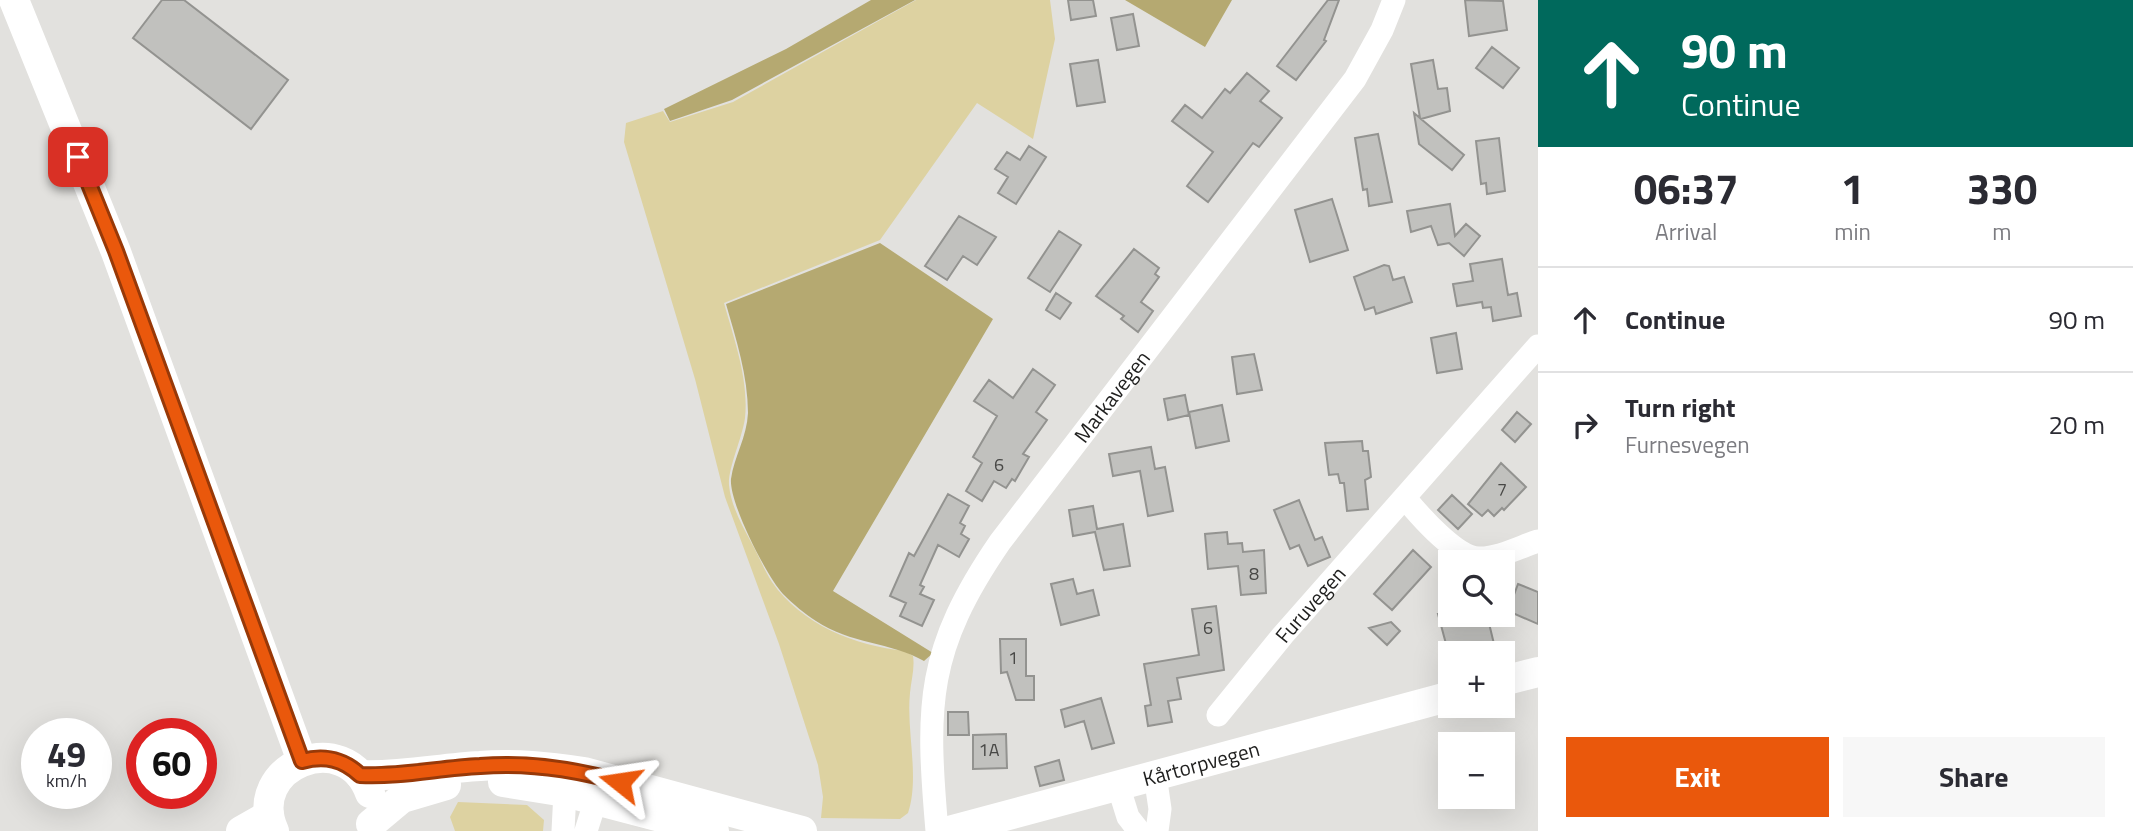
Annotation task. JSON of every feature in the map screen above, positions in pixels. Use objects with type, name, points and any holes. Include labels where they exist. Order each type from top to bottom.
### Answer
[{"type":"main road","points":[[14,0],[116,251],[302,761]]},
{"type":"main road","points":[[1515,678],[1538,672]]},
{"type":"main road","name":"Kårtorpvegen","points":[[950,831],[1438,699]]},
{"type":"main road","points":[[242,831],[272,823],[276,782],[302,761],[327,758],[351,767],[360,775],[372,798],[369,827]]},
{"type":"main road","points":[[360,775],[389,776],[513,765],[574,782],[802,831]]},
{"type":"main road","points":[[369,827],[402,798],[447,785],[574,782],[596,799],[714,831]]},
{"type":"street","name":"Markavegen","points":[[937,831],[931,761],[932,695],[946,637],[957,611],[1000,542],[1349,88],[1382,30],[1394,0]]},
{"type":"street","name":"Furuvegen","points":[[1217,715],[1538,346]]},
{"type":"street","points":[[1405,498],[1454,547],[1466,555],[1479,558],[1538,541]]},
{"type":"street","points":[[1154,775],[1160,809],[1157,831]]},
{"type":"street","points":[[563,831],[574,782]]},
{"type":"street","points":[[1118,785],[1128,817],[1139,831]]},
{"type":"street","points":[[586,831],[596,799]]},
{"type":"shaded area","points":[[871,0],[915,0],[732,100],[670,121],[664,109],[786,49]]},
{"type":"shaded area","points":[[916,0],[1050,0],[1055,39],[1033,139],[977,103],[880,240],[724,303],[740,360],[746,404],[745,418],[729,478],[730,493],[766,573],[784,597],[814,621],[849,638],[905,651],[913,656],[909,708],[913,784],[908,813],[900,819],[821,818],[823,797],[818,765],[779,644],[725,497],[695,379],[624,142],[626,123],[663,111],[670,122],[733,102]]},
{"type":"shaded area","points":[[1125,0],[1232,0],[1205,47]]},
{"type":"shaded area","points":[[880,243],[993,319],[833,591],[933,653],[924,661],[898,650],[829,629],[783,594],[759,556],[742,521],[732,490],[731,479],[748,413],[744,371],[726,304]]},
{"type":"shaded area","points":[[458,802],[527,805],[544,820],[543,831],[455,831],[450,817]]},
{"type":"building","points":[[162,0],[184,0],[288,80],[251,129],[133,38]]},
{"type":"building","points":[[1068,0],[1093,0],[1096,16],[1071,20]]},
{"type":"building","points":[[1328,0],[1339,0],[1324,40],[1326,41],[1296,80],[1277,66]]},
{"type":"building","points":[[1465,0],[1503,1],[1507,30],[1469,36]]},
{"type":"building","points":[[1133,14],[1139,46],[1117,50],[1111,18]]},
{"type":"building","points":[[1492,47],[1519,68],[1503,88],[1476,68]]},
{"type":"building","points":[[1098,60],[1105,102],[1077,106],[1070,64]]},
{"type":"building","points":[[1433,60],[1438,89],[1447,88],[1450,111],[1421,119],[1464,155],[1452,170],[1419,144],[1414,113],[1420,118],[1411,64]]},
{"type":"building","points":[[1247,73],[1269,91],[1260,101],[1282,118],[1259,147],[1253,143],[1208,202],[1187,186],[1213,152],[1172,121],[1185,105],[1202,118],[1225,89],[1230,93]]},
{"type":"building","points":[[1378,134],[1392,202],[1369,206],[1367,189],[1363,190],[1355,138]]},
{"type":"building","points":[[1499,138],[1505,191],[1487,194],[1486,183],[1481,184],[1476,141]]},
{"type":"building","points":[[1029,146],[1046,157],[1016,204],[998,193],[1008,177],[995,169],[1007,152],[1020,160]]},
{"type":"building","points":[[1332,199],[1348,250],[1310,262],[1295,210]]},
{"type":"building","points":[[1450,204],[1455,236],[1466,224],[1480,236],[1464,256],[1449,243],[1438,245],[1431,226],[1411,232],[1407,211]]},
{"type":"building","points":[[959,216],[996,237],[977,265],[963,256],[947,280],[925,266]]},
{"type":"building","points":[[1059,231],[1081,245],[1050,292],[1028,278]]},
{"type":"building","points":[[1134,249],[1159,268],[1155,274],[1159,277],[1141,302],[1153,311],[1138,332],[1121,319],[1124,316],[1096,296]]},
{"type":"building","points":[[1502,259],[1508,295],[1517,293],[1521,316],[1493,321],[1491,307],[1483,308],[1482,302],[1457,306],[1453,284],[1473,281],[1470,264]]},
{"type":"building","points":[[1384,265],[1389,266],[1393,280],[1404,277],[1412,302],[1376,314],[1374,307],[1365,310],[1354,277]]},
{"type":"building","points":[[1056,293],[1071,303],[1060,319],[1046,310]]},
{"type":"building","points":[[1456,333],[1462,369],[1437,373],[1431,338]]},
{"type":"building","points":[[1254,354],[1262,390],[1237,394],[1232,357]]},
{"type":"building","points":[[1033,369],[1055,385],[1036,412],[1047,420],[1023,454],[1029,457],[1015,481],[1012,479],[1006,488],[994,481],[982,501],[966,491],[982,463],[973,457],[997,416],[974,401],[989,380],[1013,398]]},
{"type":"building","points":[[1185,395],[1189,415],[1168,420],[1164,399]]},
{"type":"building","points":[[1222,405],[1229,441],[1196,448],[1189,412]]},
{"type":"building","points":[[1517,412],[1531,424],[1515,442],[1502,430]]},
{"type":"building","points":[[1362,441],[1363,451],[1368,451],[1371,477],[1365,480],[1368,509],[1347,511],[1344,483],[1340,483],[1338,474],[1329,475],[1325,443]]},
{"type":"building","points":[[1151,447],[1155,469],[1165,467],[1173,511],[1148,516],[1140,471],[1113,476],[1109,454]]},
{"type":"building","points":[[1501,463],[1526,487],[1504,510],[1502,508],[1494,516],[1488,510],[1482,516],[1468,504]]},
{"type":"building","points":[[948,494],[969,506],[960,523],[965,526],[961,534],[969,539],[959,557],[938,545],[920,585],[924,587],[920,594],[934,600],[922,626],[900,616],[906,603],[890,596],[909,553],[914,556]]},
{"type":"building","points":[[1452,495],[1472,514],[1458,529],[1438,510]]},
{"type":"building","points":[[1299,500],[1315,540],[1322,537],[1330,557],[1308,566],[1299,545],[1290,549],[1274,510]]},
{"type":"building","points":[[1093,506],[1097,529],[1123,524],[1130,566],[1104,570],[1095,532],[1073,536],[1069,510]]},
{"type":"building","points":[[1227,532],[1228,544],[1242,543],[1243,552],[1264,550],[1266,593],[1241,595],[1238,566],[1208,569],[1205,534]]},
{"type":"building","points":[[1413,550],[1431,567],[1392,610],[1374,594]]},
{"type":"building","points":[[1073,579],[1077,594],[1093,590],[1099,615],[1061,625],[1051,584]]},
{"type":"building","points":[[1518,584],[1538,592],[1538,624],[1515,614],[1515,592]]},
{"type":"building","points":[[1216,606],[1224,670],[1177,678],[1181,699],[1168,701],[1172,722],[1148,726],[1145,706],[1151,705],[1144,664],[1199,655],[1192,609]]},
{"type":"building","points":[[1391,622],[1400,631],[1387,645],[1369,628]]},
{"type":"building","points":[[1441,627],[1490,627],[1493,641],[1445,641]]},
{"type":"building","points":[[1000,639],[1026,639],[1026,676],[1034,676],[1034,700],[1016,700],[1007,672],[1001,673]]},
{"type":"building","points":[[1101,698],[1114,743],[1092,749],[1084,721],[1065,727],[1061,710]]},
{"type":"building","points":[[948,712],[968,712],[969,735],[948,735]]},
{"type":"building","points":[[1006,734],[1007,768],[973,769],[973,735]]},
{"type":"building","points":[[1059,760],[1064,780],[1040,786],[1035,767]]},
{"type":"route","points":[[78,157],[116,251],[302,761],[327,758],[340,761],[360,775],[389,776],[478,766],[548,767],[584,772],[620,782]]}]
